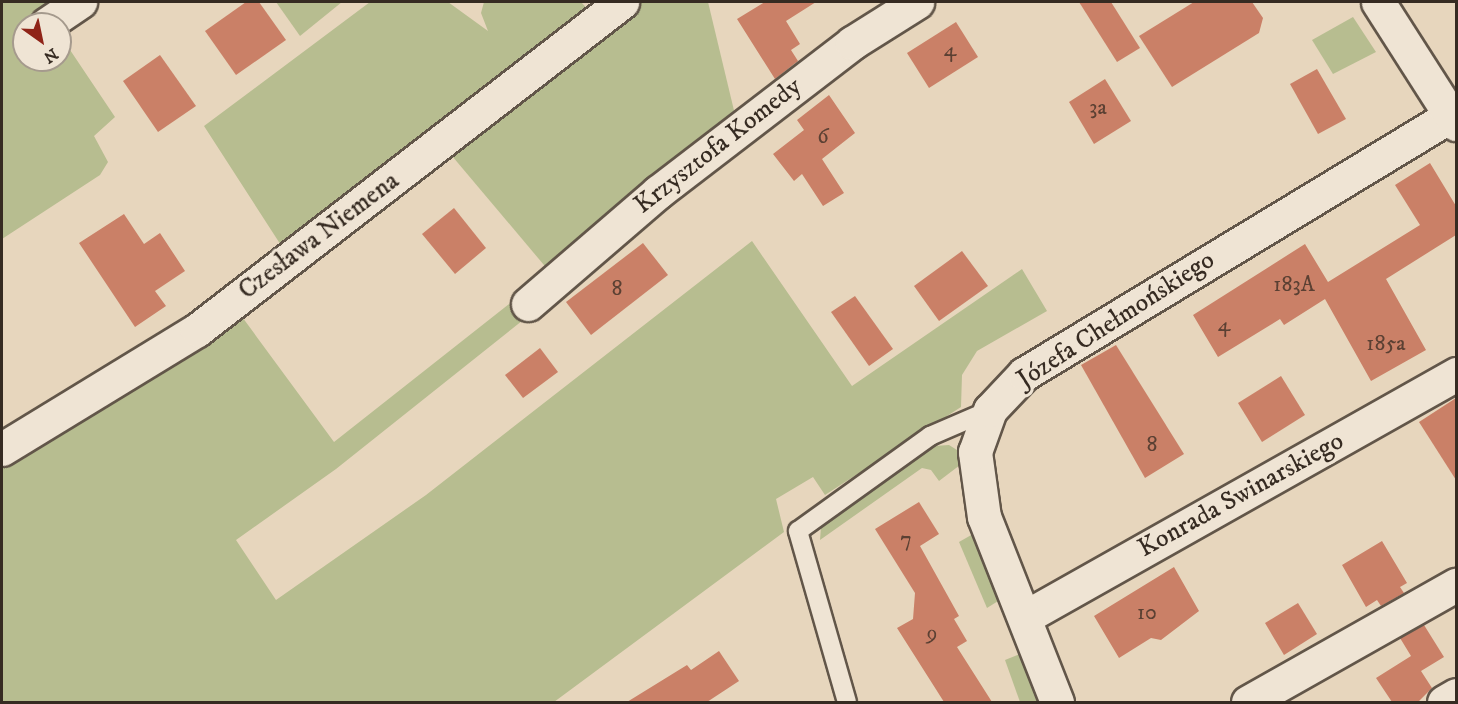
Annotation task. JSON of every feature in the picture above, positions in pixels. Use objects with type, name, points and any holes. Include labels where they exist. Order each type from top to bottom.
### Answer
[{"type":"street","points":[[65,12],[80,2]]},
{"type":"street","name":"Czesława Niemena","points":[[2,449],[197,330],[622,2]]},
{"type":"street","name":"Krzysztofa Komedy","points":[[528,304],[658,192],[852,43],[917,2]]},
{"type":"street","points":[[1378,2],[1454,120]]},
{"type":"street","name":"Józefa Chełmońskiego","points":[[1057,702],[984,517],[975,452],[990,410],[1024,374],[1454,120]]},
{"type":"street","name":"Konrada Swinarskiego","points":[[1025,617],[1456,374]]},
{"type":"street","points":[[1248,702],[1456,585]]},
{"type":"street","points":[[1444,702],[1456,695]]},
{"type":"lane","points":[[847,702],[798,531],[930,436],[990,410]]},
{"type":"green space","points":[[2,2],[70,2],[62,12],[12,12],[12,72],[72,72],[72,53],[115,117],[94,136],[108,162],[100,175],[2,239]]},
{"type":"green space","points":[[276,2],[342,2],[300,36]]},
{"type":"green space","points":[[370,2],[448,2],[488,31],[481,13],[484,2],[581,2],[593,15],[286,253],[204,126]]},
{"type":"green space","points":[[633,2],[708,2],[737,123],[549,271],[447,150]]},
{"type":"green space","points":[[1353,17],[1376,52],[1333,74],[1312,40]]},
{"type":"green space","points":[[752,241],[852,386],[1022,269],[1047,311],[977,351],[962,375],[961,407],[825,495],[813,477],[776,499],[784,532],[554,702],[2,702],[2,456],[237,310],[334,442],[518,297],[532,313],[336,469],[236,540],[276,600],[426,495]]},
{"type":"green space","points":[[949,445],[957,450],[964,462],[939,481],[931,470],[922,468],[820,540],[821,527],[934,446]]},
{"type":"green space","points":[[980,530],[1006,596],[987,608],[959,542]]},
{"type":"green space","points":[[1027,651],[1046,702],[1020,702],[1005,660]]},
{"type":"building","points":[[246,2],[259,2],[286,40],[236,75],[205,31]]},
{"type":"building","points":[[765,2],[816,2],[786,21],[800,44],[791,50],[798,61],[775,79],[737,19]]},
{"type":"building","points":[[1079,2],[1111,2],[1140,48],[1117,62]]},
{"type":"building","points":[[1194,2],[1252,2],[1263,18],[1259,33],[1172,87],[1139,36]]},
{"type":"building","points":[[956,22],[978,57],[929,88],[907,53]]},
{"type":"building","points":[[160,55],[196,106],[158,132],[123,81]]},
{"type":"building","points":[[1317,69],[1346,119],[1318,134],[1290,84]]},
{"type":"building","points":[[1105,79],[1131,121],[1094,144],[1069,102]]},
{"type":"building","points":[[829,95],[855,133],[822,159],[844,193],[823,206],[802,174],[794,181],[773,154],[804,130],[797,120]]},
{"type":"building","points":[[1430,163],[1456,206],[1456,235],[1386,279],[1426,350],[1371,381],[1325,299],[1284,325],[1280,319],[1218,357],[1193,315],[1305,244],[1328,282],[1420,225],[1395,185]]},
{"type":"building","points":[[454,208],[486,248],[455,274],[422,234]]},
{"type":"building","points":[[124,214],[144,244],[160,233],[185,271],[155,291],[166,306],[135,327],[79,243]]},
{"type":"building","points":[[643,243],[668,275],[591,335],[566,302]]},
{"type":"building","points":[[962,251],[988,286],[939,321],[914,286]]},
{"type":"building","points":[[855,296],[893,349],[869,366],[831,312]]},
{"type":"building","points":[[1116,345],[1184,454],[1145,478],[1081,365]]},
{"type":"building","points":[[540,348],[558,372],[523,398],[505,375]]},
{"type":"building","points":[[1281,376],[1305,415],[1262,442],[1238,403]]},
{"type":"building","points":[[1456,398],[1456,480],[1419,422]]},
{"type":"building","points":[[919,502],[939,534],[920,546],[959,616],[954,619],[967,641],[957,647],[992,702],[944,702],[897,628],[913,619],[915,593],[875,529]]},
{"type":"building","points":[[1382,541],[1407,583],[1400,587],[1404,593],[1381,606],[1377,600],[1366,607],[1342,565]]},
{"type":"building","points":[[1174,567],[1199,611],[1161,640],[1151,638],[1119,658],[1094,616]]},
{"type":"building","points":[[1298,603],[1317,634],[1284,655],[1265,623]]},
{"type":"building","points":[[1424,625],[1444,657],[1421,671],[1432,688],[1418,702],[1392,702],[1376,678],[1411,656],[1400,638]]},
{"type":"building","points":[[719,651],[739,681],[707,702],[627,702],[687,665],[691,670]]}]
